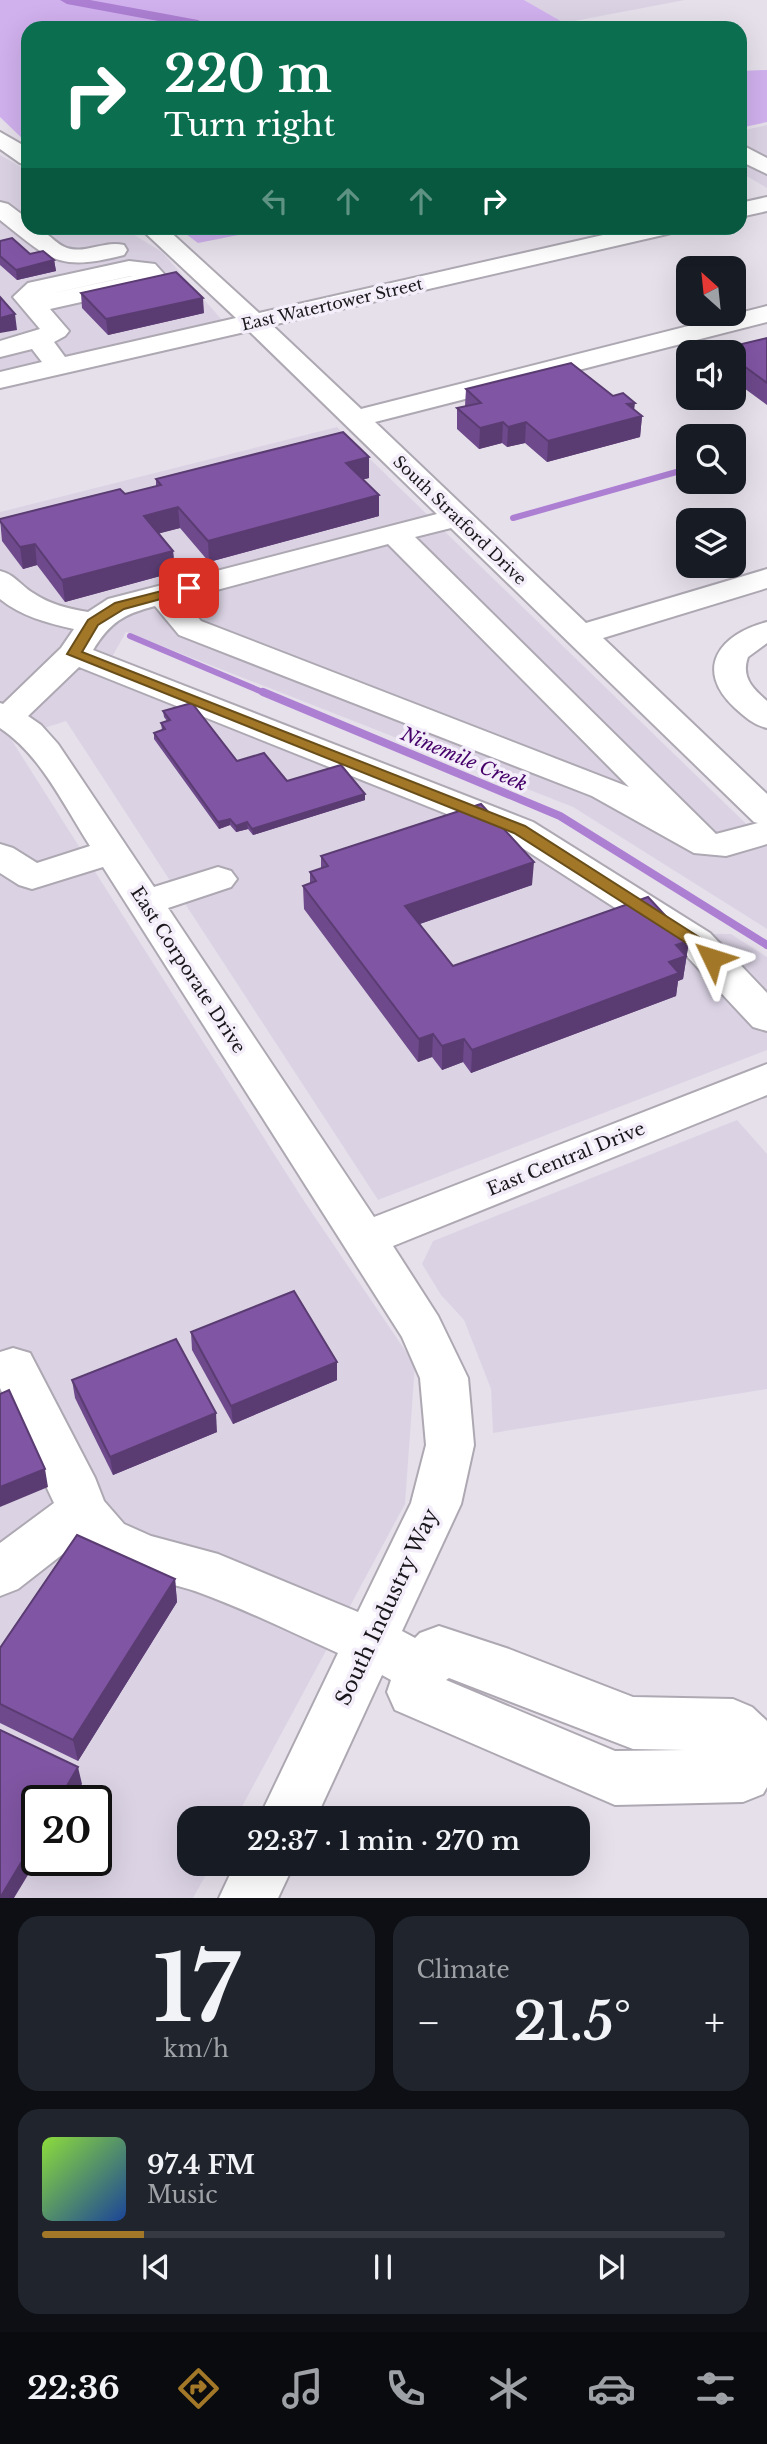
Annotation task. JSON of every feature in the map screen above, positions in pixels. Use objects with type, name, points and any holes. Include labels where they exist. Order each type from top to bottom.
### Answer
[{"type":"street","points":[[0,139],[21,153]]},
{"type":"street","points":[[747,155],[767,167]]},
{"type":"street","points":[[0,207],[21,201]]},
{"type":"street","points":[[747,208],[767,204]]},
{"type":"street","points":[[0,207],[21,224]]},
{"type":"street","points":[[35,235],[56,252],[78,257],[156,235]]},
{"type":"street","name":"South Stratford Drive","points":[[161,235],[253,321],[355,432],[458,517],[767,814]]},
{"type":"street","name":"East Watertower Street","points":[[0,380],[632,235]]},
{"type":"street","points":[[0,349],[38,340],[56,331],[33,305]]},
{"type":"street","points":[[355,432],[767,314]]},
{"type":"street","points":[[38,340],[60,366]]},
{"type":"street","points":[[4,715],[74,654],[93,623],[119,606],[458,517]]},
{"type":"street","points":[[394,533],[707,845]]},
{"type":"street","points":[[580,635],[767,578]]},
{"type":"street","points":[[0,580],[27,605],[59,617],[93,623]]},
{"type":"street","points":[[163,595],[190,628],[604,788],[707,845],[726,845],[767,832]]},
{"type":"street","points":[[767,632],[745,643],[734,653],[729,671],[738,692],[767,718]]},
{"type":"street","points":[[74,654],[520,830],[696,942],[767,1017]]},
{"type":"street","name":"East Corporate Drive","points":[[4,715],[29,732],[46,751],[365,1239]]},
{"type":"street","points":[[0,856],[32,877],[111,852]]},
{"type":"street","points":[[144,903],[218,879]]},
{"type":"street","name":"East Central Drive","points":[[365,1239],[767,1079]]},
{"type":"street","name":"South Industry Way","points":[[293,1806],[436,1504],[450,1444],[444,1378],[422,1328],[365,1239]]},
{"type":"street","points":[[13,1367],[77,1493],[81,1511],[106,1540],[146,1557],[200,1570],[372,1642],[422,1669],[414,1692],[489,1726],[615,1777],[743,1775],[763,1751]]},
{"type":"street","points":[[0,1573],[81,1511]]},
{"type":"street","points":[[248,1898],[259,1876]]},
{"type":"shaded area","points":[[0,0],[524,0],[561,21],[21,21],[21,137],[0,117]]},
{"type":"shaded area","points":[[524,0],[685,0],[575,21],[561,21]]},
{"type":"shaded area","points":[[767,70],[767,122],[747,126],[747,71]]},
{"type":"shaded area","points":[[767,125],[767,188],[747,176],[747,129]]},
{"type":"shaded area","points":[[0,155],[21,167],[21,235],[134,235],[162,252],[222,320],[0,371]]},
{"type":"shaded area","points":[[187,235],[238,235],[198,243]]},
{"type":"shaded area","points":[[337,427],[767,844],[767,929],[573,807],[126,632],[112,657],[539,827],[702,934],[731,934],[767,957],[767,1050],[378,1200],[66,721],[11,739],[304,1201],[415,1365],[405,1504],[242,1806],[177,1806],[177,1876],[205,1876],[193,1898],[0,1898],[0,512]]},
{"type":"shaded area","points":[[737,1120],[767,1154],[767,1389],[493,1433],[491,1389],[464,1320],[441,1295],[422,1264],[433,1241]]},
{"type":"building","points":[[12,238],[30,254],[43,251],[54,260],[16,270],[0,256],[0,241]]},
{"type":"building","points":[[176,272],[203,298],[106,319],[81,293]]},
{"type":"building","points":[[0,297],[15,314],[0,318]]},
{"type":"building","points":[[767,338],[767,383],[746,368],[746,343]]},
{"type":"building","points":[[571,363],[613,396],[623,393],[635,403],[627,404],[642,416],[548,441],[526,422],[508,427],[503,422],[480,428],[457,408],[481,403],[466,389]]},
{"type":"building","points":[[343,432],[369,457],[346,463],[379,495],[208,541],[178,507],[144,516],[173,551],[62,580],[35,544],[20,547],[0,521],[120,489],[125,494],[161,485],[156,479]]},
{"type":"building","points":[[192,703],[237,761],[264,753],[287,781],[341,765],[365,794],[252,829],[247,822],[236,826],[230,819],[218,822],[154,733],[165,729],[161,723],[170,720],[163,711]]},
{"type":"building","points":[[481,804],[534,862],[405,906],[453,966],[648,897],[689,941],[676,945],[686,956],[669,962],[679,973],[472,1050],[464,1039],[442,1046],[433,1034],[419,1039],[303,886],[316,881],[310,872],[328,866],[321,856]]},
{"type":"building","points":[[294,1291],[337,1362],[231,1406],[191,1332]]},
{"type":"building","points":[[176,1339],[216,1413],[110,1457],[72,1380]]},
{"type":"building","points":[[9,1390],[45,1469],[0,1487],[0,1394]]},
{"type":"building","points":[[77,1535],[175,1579],[73,1740],[0,1704],[0,1648]]},
{"type":"building","points":[[0,1730],[78,1767],[67,1785],[21,1785],[21,1863],[0,1898]]},
{"type":"waterway","points":[[67,0],[182,21]]},
{"type":"waterway","points":[[513,518],[676,472]]},
{"type":"waterway","name":"Ninemile Creek","points":[[130,636],[267,694]]},
{"type":"waterway","name":"Ninemile Creek","points":[[263,692],[560,816],[767,945]]},
{"type":"route","points":[[189,588],[119,606],[93,623],[74,654],[520,830],[696,942],[712,958]]}]
